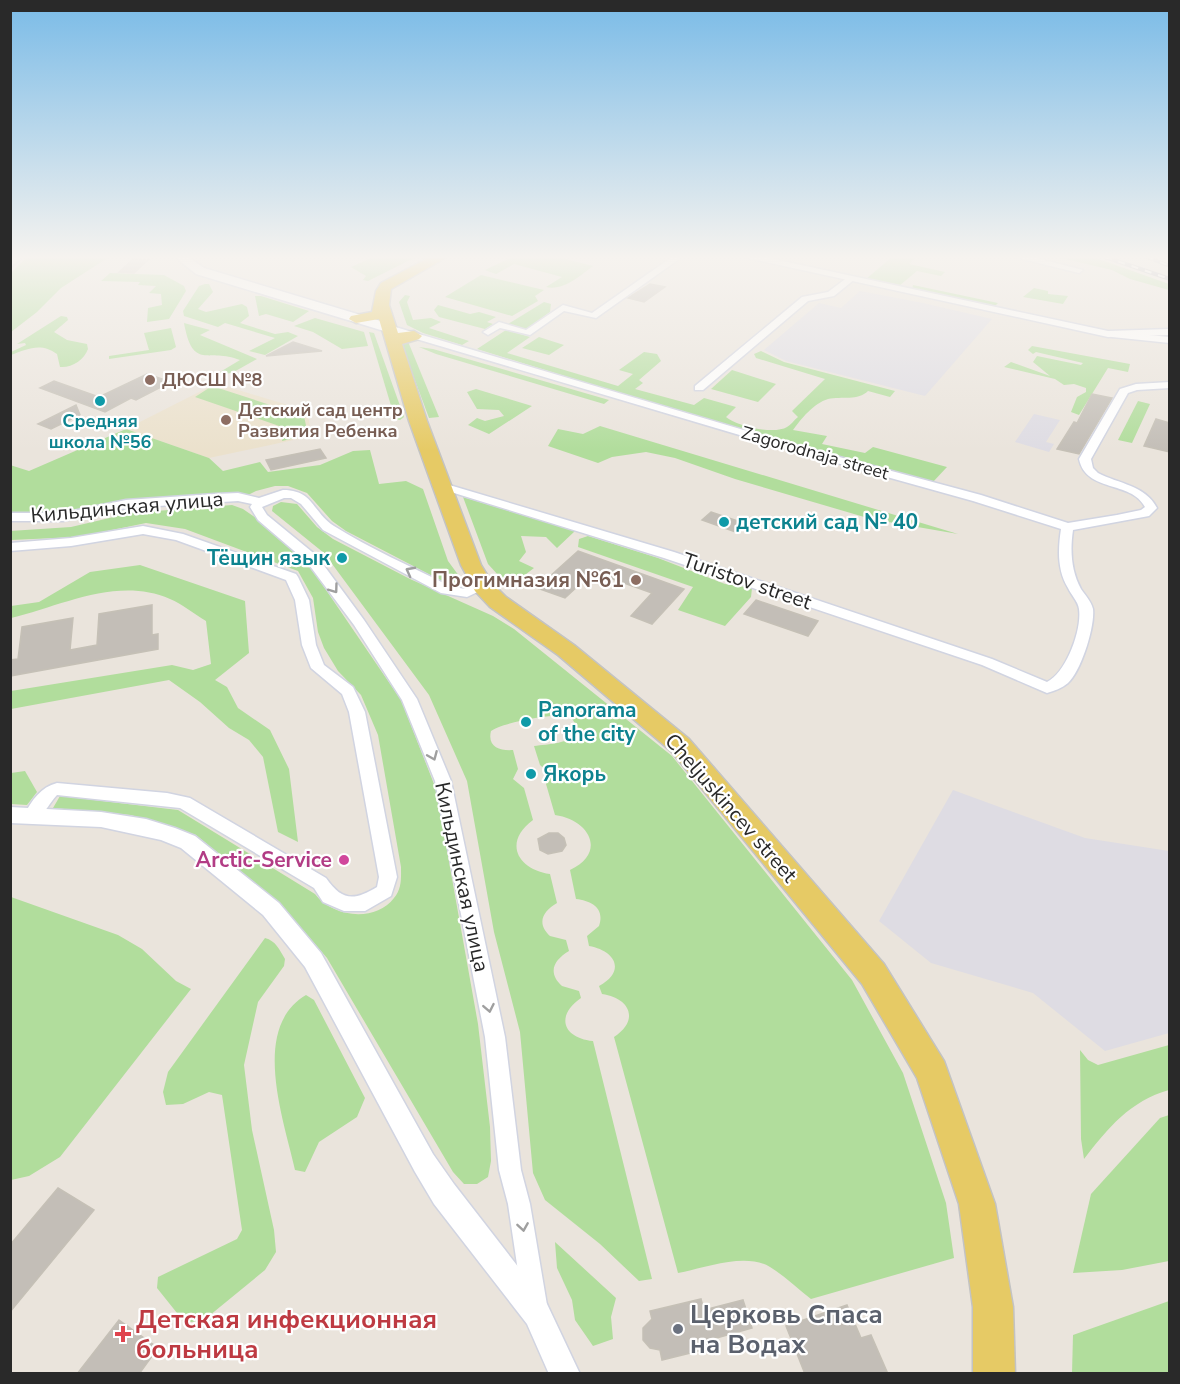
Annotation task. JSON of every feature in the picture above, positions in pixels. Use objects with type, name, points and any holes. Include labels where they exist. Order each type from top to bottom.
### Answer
[{"type":"main road","points":[[361,322],[396,338],[414,336]]},
{"type":"main road","name":"Cheljuskincev street","points":[[387,322],[442,486],[471,565],[483,586],[498,602],[566,650],[680,745],[873,974],[932,1071],[977,1204],[993,1307],[994,1374]]},
{"type":"street","points":[[488,332],[499,326],[527,333],[543,322]]},
{"type":"street","points":[[699,388],[778,322]]},
{"type":"street","points":[[1052,322],[1134,338],[1170,340]]},
{"type":"street","points":[[1115,335],[1170,332]]},
{"type":"street","name":"Zagorodnaja street","points":[[414,336],[776,443],[978,498],[1067,527]]},
{"type":"street","points":[[1134,338],[1170,348]]},
{"type":"street","points":[[1067,527],[1145,513],[1151,508],[1144,496],[1098,478],[1084,464],[1124,391],[1136,387],[1170,385]]},
{"type":"street","name":"Turistov street","points":[[442,486],[669,555],[987,662],[1047,688],[1064,679],[1071,669],[1086,607],[1073,586],[1063,554],[1067,527]]},
{"type":"street","points":[[260,502],[283,494],[294,494],[305,501],[327,527],[446,590],[467,593],[483,586]]},
{"type":"street","name":"Кильдинская улица","points":[[10,517],[63,517],[126,504],[238,497],[260,502],[256,507],[262,517],[312,559],[359,623],[409,699],[443,781],[495,1037],[510,1170],[519,1204],[537,1314]]},
{"type":"street","points":[[10,547],[71,542],[143,530],[178,537],[291,577],[302,600],[309,645],[318,668],[348,692],[357,712],[388,877],[385,891],[366,904],[344,904],[329,897],[320,883],[264,847],[184,802],[167,799],[57,789],[50,791],[21,815]]},
{"type":"street","points":[[21,815],[124,823],[173,835],[188,842],[271,909],[313,960],[424,1163],[444,1194],[537,1314],[565,1374]]},
{"type":"shaded area","points":[[797,322],[990,322],[925,396],[786,361],[764,350]]},
{"type":"shaded area","name":"Детский сад центр Развития Ребенка","points":[[222,385],[307,411],[312,436],[209,458],[126,429],[211,386]]},
{"type":"shaded area","points":[[1034,414],[1060,420],[1046,442],[1054,444],[1049,452],[1015,442]]},
{"type":"shaded area","points":[[953,790],[1085,838],[1169,851],[1169,1033],[1105,1051],[1033,993],[931,963],[879,921]]},
{"type":"green space","points":[[11,322],[25,322],[11,332]]},
{"type":"green space","points":[[52,322],[66,322],[54,332],[67,340],[87,344],[88,349],[81,360],[73,365],[60,367],[57,354],[45,348],[28,349],[11,355],[11,352],[26,345],[25,343],[17,344]]},
{"type":"green space","points":[[201,322],[242,322],[240,323],[275,334],[288,332],[298,336],[265,355],[249,351],[275,338],[225,323],[218,327]]},
{"type":"green space","points":[[306,322],[328,322],[364,332],[368,346],[342,349],[313,332],[294,326]]},
{"type":"green space","points":[[406,322],[440,322],[429,328],[469,341],[462,345],[423,333],[407,325]]},
{"type":"green space","points":[[457,322],[488,322],[493,324],[485,329]]},
{"type":"green space","points":[[512,322],[537,322],[526,330],[508,324]]},
{"type":"green space","points":[[184,323],[210,330],[200,335],[257,359],[232,373],[222,374],[220,372],[240,360],[197,353],[192,348]]},
{"type":"green space","points":[[171,328],[176,347],[171,350],[109,359],[109,356],[149,350],[144,333]]},
{"type":"green space","points":[[506,330],[530,337],[507,353],[618,386],[633,374],[619,370],[644,352],[657,354],[661,361],[639,380],[643,383],[635,389],[694,405],[704,398],[736,407],[726,417],[738,423],[765,430],[788,426],[798,417],[792,411],[825,379],[756,358],[754,354],[761,351],[784,362],[895,391],[890,397],[868,391],[855,397],[828,399],[813,408],[793,430],[827,436],[822,444],[865,453],[873,447],[947,467],[932,483],[709,421],[477,349]]},
{"type":"green space","points":[[369,332],[374,333],[404,417],[400,420],[395,419]]},
{"type":"green space","points":[[539,337],[564,345],[549,355],[522,348]]},
{"type":"green space","points":[[407,339],[439,417],[429,418],[400,340]]},
{"type":"green space","points":[[1032,346],[1130,364],[1128,372],[1108,368],[1079,415],[1071,412],[1077,397],[1086,392],[1086,388],[1074,384],[1064,385],[1055,379],[1004,367],[1011,362],[1050,376],[1033,362],[1037,356],[1081,365],[1083,363],[1036,352],[1033,354],[1028,350]]},
{"type":"green space","points":[[419,347],[433,349],[609,400],[604,404]]},
{"type":"green space","points":[[732,370],[776,384],[758,402],[711,389]]},
{"type":"green space","points":[[212,386],[304,416],[308,435],[282,441],[285,428],[195,397]]},
{"type":"green space","points":[[476,389],[532,406],[489,434],[468,425],[477,418],[485,421],[504,416],[499,410],[477,409],[467,392]]},
{"type":"green space","points":[[1138,401],[1150,404],[1132,443],[1118,440]]},
{"type":"green space","points":[[600,426],[958,534],[871,519],[735,479],[675,458],[646,452],[612,457],[598,463],[548,446],[558,429],[583,434]]},
{"type":"green space","points":[[126,429],[209,458],[223,471],[260,462],[268,472],[320,465],[353,451],[370,450],[379,484],[406,481],[423,489],[448,561],[462,580],[459,584],[444,582],[346,531],[332,521],[307,493],[288,486],[275,486],[256,491],[240,499],[135,503],[71,517],[11,519],[10,465],[29,471]]},
{"type":"green space","points":[[463,497],[575,531],[557,548],[546,537],[521,536],[526,552],[519,561],[534,568],[509,587],[488,564]]},
{"type":"green space","points":[[281,502],[297,504],[317,527],[333,539],[410,579],[493,616],[514,629],[672,756],[852,980],[903,1073],[946,1203],[954,1258],[811,1299],[786,1278],[760,1263],[725,1262],[678,1273],[614,1037],[627,1024],[628,1011],[619,1000],[602,994],[599,986],[613,974],[614,962],[606,952],[589,946],[587,936],[599,926],[599,910],[592,904],[576,899],[570,870],[588,855],[591,846],[590,838],[577,823],[555,815],[546,784],[550,774],[540,765],[534,746],[559,743],[575,735],[578,731],[573,720],[560,715],[505,725],[491,731],[490,736],[493,744],[499,749],[513,750],[518,769],[513,779],[524,788],[533,820],[518,837],[516,845],[518,853],[529,867],[550,874],[557,903],[548,910],[542,922],[550,936],[566,940],[569,951],[556,962],[555,976],[562,986],[579,991],[581,998],[568,1012],[565,1019],[566,1025],[575,1036],[593,1041],[652,1279],[639,1281],[600,1244],[545,1200],[533,1173],[520,1032],[494,932],[467,781],[429,695],[324,553],[272,511],[273,506]]},
{"type":"green space","points":[[232,505],[256,518],[307,562],[401,700],[436,789],[478,1024],[490,1127],[491,1161],[488,1177],[477,1184],[464,1184],[453,1172],[327,958],[283,907],[196,835],[131,815],[53,808],[60,796],[178,810],[315,894],[322,902],[342,912],[365,914],[376,911],[386,906],[397,895],[401,867],[378,735],[361,695],[338,671],[324,648],[318,632],[313,598],[298,571],[185,529],[146,523],[78,537],[11,540],[10,531],[71,527],[131,513]]},
{"type":"green space","points":[[588,536],[658,558],[725,584],[752,588],[751,597],[725,626],[678,610],[693,587],[578,547],[579,539]]},
{"type":"green space","points":[[140,565],[245,601],[249,653],[215,680],[227,687],[238,708],[270,730],[289,769],[298,842],[278,832],[263,757],[249,740],[229,728],[200,702],[169,680],[11,709],[11,691],[172,665],[193,670],[211,664],[206,621],[170,599],[150,593],[130,591],[90,595],[11,618],[11,606],[39,602],[90,572]]},
{"type":"green space","points":[[25,771],[37,792],[27,805],[11,804],[11,773]]},
{"type":"green space","points":[[11,897],[118,935],[142,949],[176,981],[191,989],[60,1157],[29,1176],[11,1180]]},
{"type":"green space","points":[[265,938],[275,943],[285,959],[284,966],[258,1002],[244,1065],[252,1130],[274,1230],[276,1252],[265,1270],[204,1320],[185,1323],[157,1288],[158,1277],[237,1239],[242,1230],[222,1095],[209,1092],[183,1104],[166,1105],[163,1092],[168,1072]]},
{"type":"green space","points":[[306,995],[314,1000],[365,1098],[357,1117],[319,1142],[305,1172],[295,1170],[284,1126],[275,1076],[275,1052],[279,1029],[289,1010]]},
{"type":"green space","points":[[1169,1045],[1169,1090],[1131,1108],[1111,1126],[1084,1159],[1081,1139],[1080,1050],[1088,1060],[1098,1065]]},
{"type":"green space","points":[[1169,1115],[1169,1261],[1122,1270],[1073,1273],[1091,1194],[1160,1118]]},
{"type":"green space","points":[[555,1242],[616,1298],[611,1317],[613,1339],[593,1346],[575,1320],[572,1300],[557,1268]]},
{"type":"green space","points":[[1169,1301],[1169,1373],[1072,1373],[1073,1335]]},
{"type":"building","points":[[293,342],[322,351],[266,356]]},
{"type":"building","name":"Средняя школа №56","points":[[147,374],[171,382],[136,400],[131,398],[105,412],[40,388],[54,381],[99,397]]},
{"type":"building","points":[[1092,394],[1112,398],[1079,454],[1057,449],[1074,422],[1077,423]]},
{"type":"building","points":[[76,405],[80,415],[51,429],[38,424]]},
{"type":"building","points":[[1156,419],[1170,423],[1170,452],[1144,446]]},
{"type":"building","points":[[320,449],[326,458],[271,470],[266,460]]},
{"type":"building","name":"детский сад № 40","points":[[711,512],[747,524],[738,533],[702,520]]},
{"type":"building","name":"Прогимназия №61","points":[[578,551],[684,589],[652,624],[631,616],[652,593],[593,572],[565,598],[537,588]]},
{"type":"building","points":[[756,600],[818,621],[808,636],[744,614]]},
{"type":"building","points":[[152,605],[152,635],[158,634],[158,649],[10,676],[10,660],[18,659],[22,627],[73,618],[70,650],[97,645],[99,614]]},
{"type":"building","points":[[549,833],[558,833],[564,838],[566,845],[562,851],[548,854],[540,850],[538,839]]},
{"type":"building","points":[[58,1188],[94,1210],[10,1312],[10,1245]]},
{"type":"building","name":"Церковь Спаса на Водах","points":[[701,1299],[704,1310],[743,1300],[752,1328],[713,1339],[715,1347],[662,1360],[660,1350],[650,1348],[643,1340],[643,1328],[652,1319],[650,1311]]},
{"type":"building","points":[[847,1305],[861,1338],[871,1335],[888,1374],[805,1374],[786,1326]]},
{"type":"building","name":"Детская инфекционная больница","points":[[119,1320],[158,1348],[139,1374],[77,1374]]},
{"type":"place","name":"ДЮСШ №8","points":[[150,380]]},
{"type":"place","name":"Средняя школа №56","points":[[100,401]]},
{"type":"place","name":"Детский сад центр Развития Ребенка","points":[[226,420]]},
{"type":"place","name":"детский сад № 40","points":[[724,522]]},
{"type":"place","name":"Тёщин язык","points":[[342,558]]},
{"type":"place","name":"Прогимназия №61","points":[[636,580]]},
{"type":"place","name":"Panorama of the city","points":[[526,722]]},
{"type":"place","name":"Якорь","points":[[531,774]]},
{"type":"place","name":"Arctic-Service","points":[[344,860]]},
{"type":"place","name":"Церковь Спаса на Водах","points":[[678,1329]]},
{"type":"place","name":"Детская инфекционная больница","points":[[123,1334]]}]
